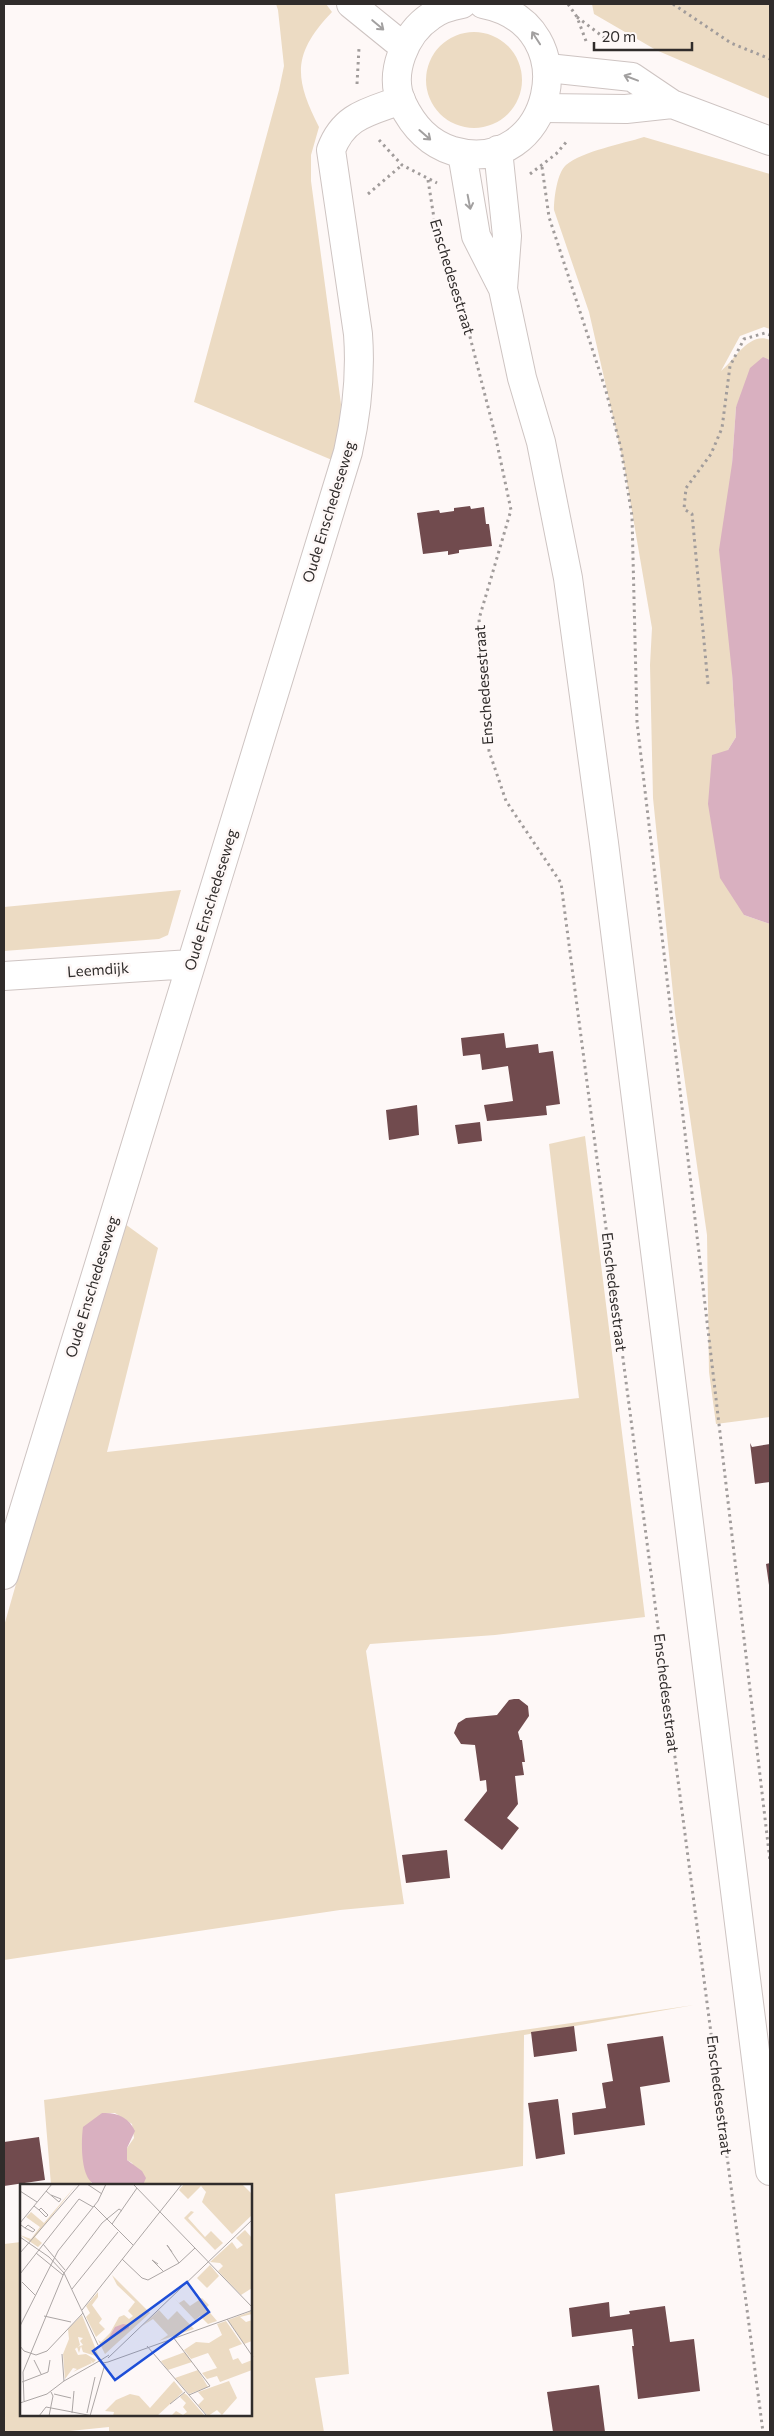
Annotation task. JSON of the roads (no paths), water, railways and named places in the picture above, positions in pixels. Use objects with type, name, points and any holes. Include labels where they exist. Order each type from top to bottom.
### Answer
[{"type":"main road","points":[[352,4],[404,47]]},
{"type":"main road","points":[[462,4],[446,8],[422,10],[415,30],[404,47],[399,64],[398,82],[401,100],[410,120],[424,136],[442,148],[462,153],[480,154],[498,150],[516,140],[532,126],[543,108],[548,88],[548,68],[544,51],[536,36],[513,9],[483,4]]},
{"type":"main road","points":[[548,68],[590,70],[632,77],[672,104],[770,141]]},
{"type":"main road","name":"Oude Enschedeseweg","points":[[4,1575],[11,1528],[191,964],[355,424],[360,364],[331,150],[337,134],[348,123],[401,100]]},
{"type":"main road","points":[[543,108],[626,109],[672,104]]},
{"type":"main road","points":[[498,150],[507,236],[503,289]]},
{"type":"main road","points":[[462,153],[476,236],[503,289],[522,378],[545,460],[569,587],[604,843],[770,2171]]},
{"type":"main road","name":"Leemdijk","points":[[4,976],[191,964]]}]
